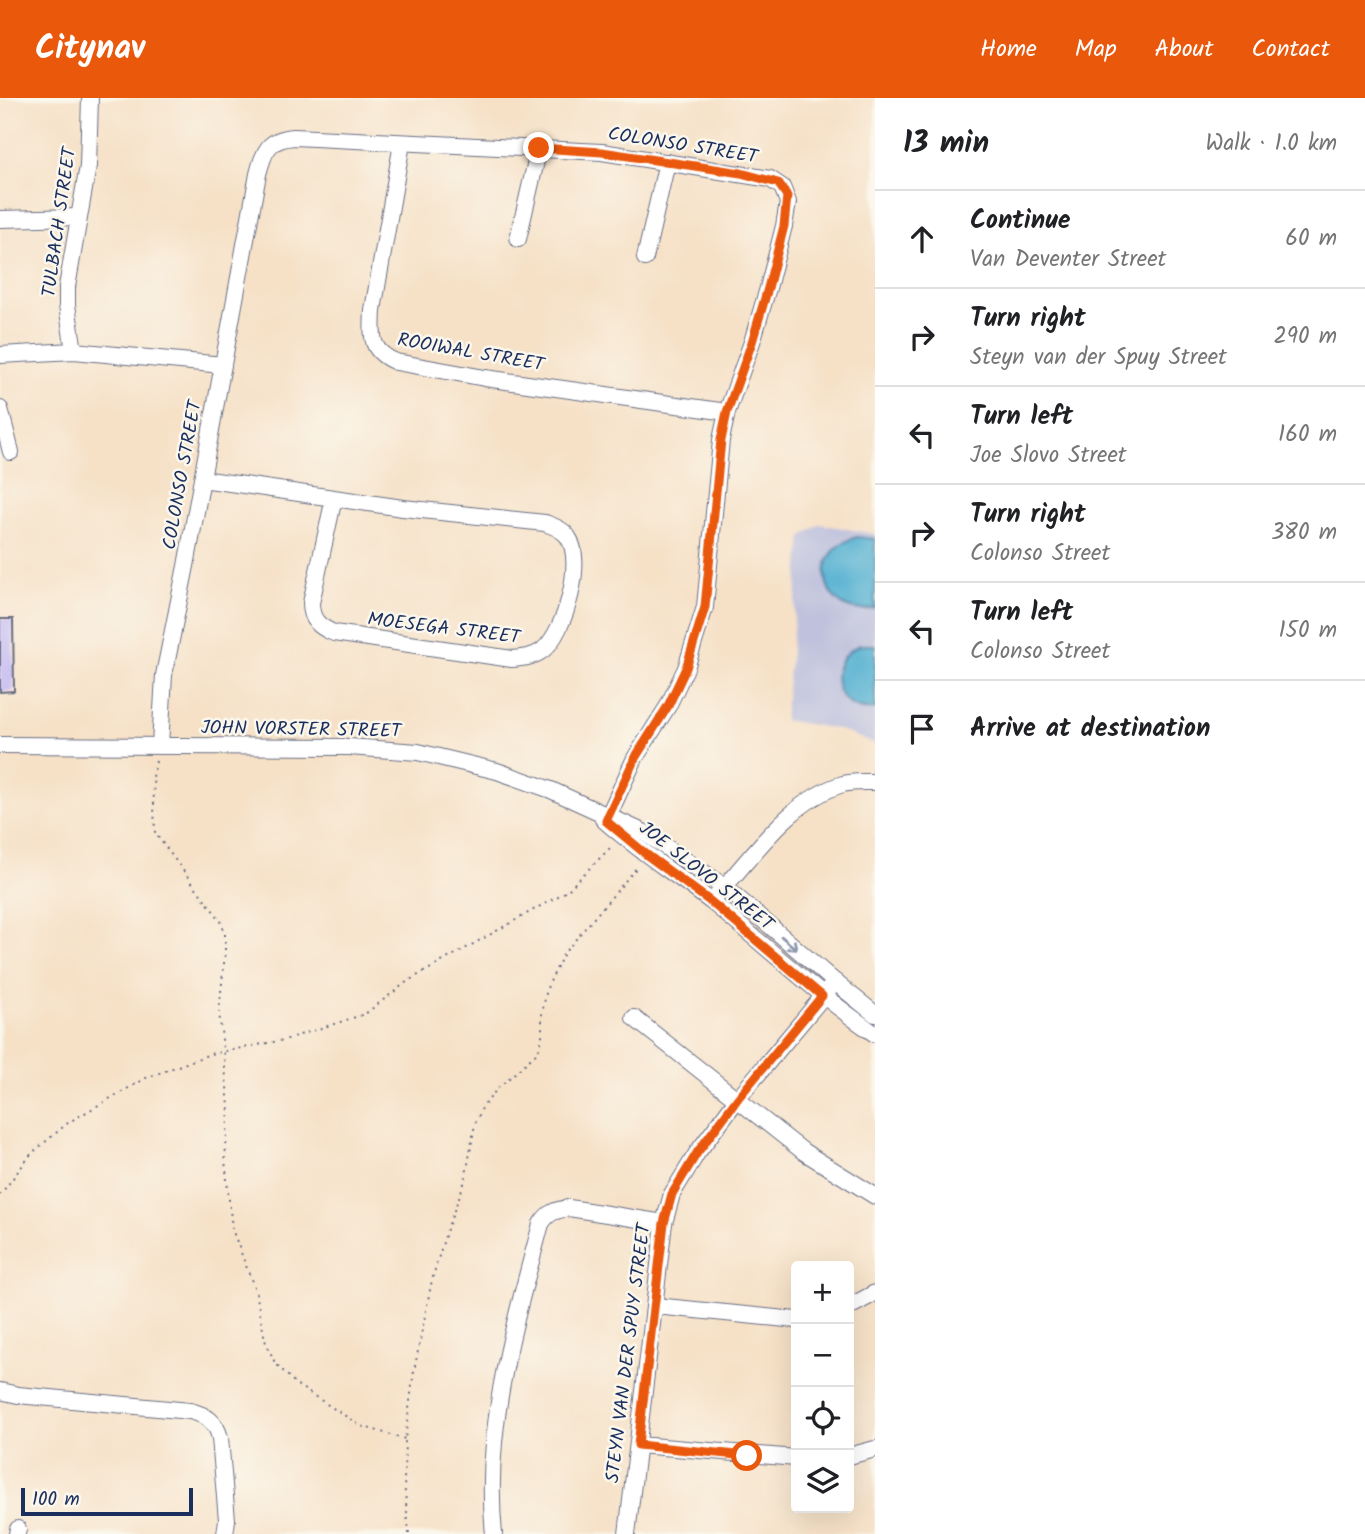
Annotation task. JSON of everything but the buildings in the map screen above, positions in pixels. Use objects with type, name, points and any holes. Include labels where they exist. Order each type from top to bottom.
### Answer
[{"type":"street","name":"TULBACH STREET","points":[[74,351],[66,305],[66,287],[88,166],[90,98]]},
{"type":"street","name":"COLONSO STREET","points":[[160,746],[163,676],[258,174],[263,153],[269,145],[283,138],[294,137],[602,152],[770,180],[782,187],[787,196],[784,226],[768,288],[727,412],[721,440],[705,607],[686,668],[668,706],[635,758],[608,818]]},
{"type":"street","name":"ROOIWAL STREET","points":[[402,143],[373,310],[372,331],[375,348],[383,357],[396,362],[485,378],[727,412]]},
{"type":"street","points":[[519,239],[539,148]]},
{"type":"street","points":[[645,258],[667,162]]},
{"type":"street","points":[[0,219],[79,218]]},
{"type":"street","points":[[0,355],[74,351],[223,365]]},
{"type":"street","points":[[0,409],[11,452]]},
{"type":"street","name":"MOESEGA STREET","points":[[202,479],[334,498],[403,508],[545,523],[558,528],[570,539],[574,551],[569,604],[558,633],[540,652],[528,658],[512,659],[334,633],[323,629],[314,620],[312,603],[334,498]]},
{"type":"street","name":"JOHN VORSTER STREET","points":[[0,745],[349,747],[418,752],[497,771],[551,790],[592,809]]},
{"type":"street","points":[[711,902],[785,821],[814,796],[845,783],[875,782]]},
{"type":"street","name":"JOE SLOVO STREET","points":[[592,809],[645,833],[725,887],[875,1014]]},
{"type":"street","name":"JOE SLOVO STREET","points":[[608,818],[622,836],[711,902],[822,996],[875,1034]]},
{"type":"street","name":"STEYN VAN DER SPUY STREET","points":[[627,1534],[664,1223],[672,1194],[738,1098],[835,982]]},
{"type":"street","points":[[634,1018],[804,1152],[875,1196]]},
{"type":"street","points":[[494,1534],[491,1466],[494,1431],[513,1330],[541,1224],[546,1215],[569,1208],[664,1223]]},
{"type":"street","points":[[854,1304],[875,1293]]},
{"type":"street","points":[[655,1306],[791,1320]]},
{"type":"street","points":[[0,1391],[190,1411],[204,1415],[218,1429],[220,1438],[227,1520],[225,1534]]},
{"type":"street","points":[[638,1445],[791,1458]]},
{"type":"street","points":[[854,1455],[875,1449]]},
{"type":"path","points":[[160,746],[153,777],[155,833],[221,920],[225,934],[219,1011],[229,1105],[225,1160],[232,1228],[256,1292],[265,1340],[275,1363],[297,1385],[361,1426],[405,1439]]},
{"type":"path","points":[[0,1195],[32,1153],[69,1122],[146,1078],[210,1054],[284,1040],[365,1014],[408,981],[567,891],[622,836]]},
{"type":"path","points":[[409,1534],[404,1482],[405,1439],[414,1371],[432,1280],[446,1232],[466,1181],[475,1124],[482,1108],[497,1089],[538,1052],[547,988],[564,953],[647,855]]},
{"type":"shaded area","points":[[820,524],[875,534],[875,744],[837,729],[784,720],[802,537]]},
{"type":"water","points":[[857,537],[875,539],[875,608],[857,609],[843,604],[832,595],[827,583],[826,569],[830,556],[841,545]]},
{"type":"water","points":[[860,645],[875,645],[875,709],[861,708],[849,703],[837,685],[840,662]]},
{"type":"route","points":[[539,148],[602,152],[741,173],[778,183],[785,191],[788,202],[768,288],[727,412],[721,440],[705,607],[698,632],[686,668],[668,706],[635,758],[606,821],[622,836],[711,902],[822,996],[738,1098],[697,1153],[672,1194],[664,1223],[638,1445],[747,1456]]}]
